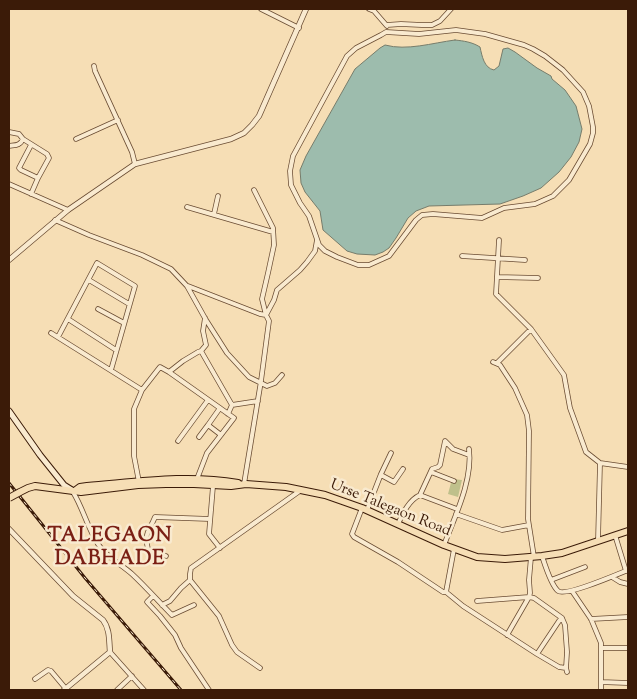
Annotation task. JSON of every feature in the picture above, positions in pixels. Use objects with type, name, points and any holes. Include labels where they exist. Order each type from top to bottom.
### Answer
[{"type":"highway","points":[[139,483],[167,479],[196,479],[245,484]]},
{"type":"highway","name":"Urse Talegaon Road","points":[[9,498],[35,486],[76,489],[81,492],[139,483],[213,486],[245,484],[286,487],[325,495],[364,509],[444,545],[477,557],[505,560],[562,553],[628,531]]},
{"type":"main road","points":[[9,411],[64,485],[76,489]]},
{"type":"street","points":[[261,9],[268,10],[299,28]]},
{"type":"street","points":[[9,260],[68,210],[135,164],[224,141],[244,133],[259,116],[306,9]]},
{"type":"street","points":[[369,9],[387,25],[386,32]]},
{"type":"street","points":[[387,25],[432,25],[440,21],[451,9]]},
{"type":"street","points":[[456,30],[476,32],[517,42],[545,56],[563,70],[583,92],[589,106],[593,127],[590,144],[569,180],[553,196],[535,204],[504,208],[482,218],[433,214],[422,215],[416,220],[392,254],[384,260],[364,266],[351,263],[321,248],[309,216],[292,187],[290,177],[293,156],[347,56],[356,48],[386,32],[419,34],[456,30]]},
{"type":"street","points":[[94,66],[95,72],[132,152],[135,164]]},
{"type":"street","points":[[76,139],[118,120]]},
{"type":"street","points":[[9,132],[19,134],[22,139],[47,154],[49,158],[31,194]]},
{"type":"street","points":[[9,146],[21,144],[22,139]]},
{"type":"street","points":[[31,144],[19,168],[38,178]]},
{"type":"street","points":[[9,184],[68,210]]},
{"type":"street","points":[[245,484],[269,321],[262,299],[274,245],[270,221],[254,190]]},
{"type":"street","points":[[214,214],[218,196]]},
{"type":"street","points":[[187,207],[273,232]]},
{"type":"street","points":[[55,220],[142,255],[171,269],[187,286],[227,354],[250,377],[267,386],[276,383],[282,374]]},
{"type":"street","points":[[266,315],[277,290],[307,262],[314,251],[317,239]]},
{"type":"street","points":[[499,240],[496,294],[531,330],[564,375],[570,408],[586,452],[600,463],[628,467]]},
{"type":"street","points":[[462,256],[525,260]]},
{"type":"street","points":[[58,337],[97,263],[135,286],[111,370]]},
{"type":"street","points":[[497,277],[538,278]]},
{"type":"street","points":[[89,280],[129,304]]},
{"type":"street","points":[[187,286],[266,315]]},
{"type":"street","points":[[98,309],[124,323]]},
{"type":"street","points":[[68,318],[116,350]]},
{"type":"street","points":[[169,372],[183,361],[201,351],[206,345],[203,330],[205,318]]},
{"type":"street","points":[[531,330],[495,363],[500,365],[527,415],[529,431],[528,519],[536,557],[557,591],[562,593],[572,591],[627,570],[615,535]]},
{"type":"street","points":[[51,333],[142,390]]},
{"type":"street","points":[[201,351],[232,405]]},
{"type":"street","points":[[139,483],[134,456],[134,409],[142,390],[160,367],[234,418],[207,453],[196,479]]},
{"type":"street","points":[[178,441],[208,400]]},
{"type":"street","points":[[232,405],[258,402]]},
{"type":"street","points":[[228,414],[232,405]]},
{"type":"street","points":[[199,437],[220,408]]},
{"type":"street","points":[[208,425],[222,435]]},
{"type":"street","points":[[398,524],[404,511],[420,495],[432,469],[440,465],[444,441],[453,449],[469,455]]},
{"type":"street","points":[[444,545],[468,470],[468,450]]},
{"type":"street","points":[[391,453],[352,534],[354,537],[398,562],[443,592],[446,592],[463,606],[536,654],[566,670],[565,625],[562,618],[534,598],[477,601]]},
{"type":"street","points":[[598,541],[600,463]]},
{"type":"street","points":[[381,476],[394,482],[403,469]]},
{"type":"street","points":[[431,472],[454,482]]},
{"type":"street","points":[[213,486],[209,534],[220,548]]},
{"type":"street","points":[[76,489],[91,530],[103,551],[132,574],[172,615],[194,605]]},
{"type":"street","points":[[260,668],[237,652],[232,645],[219,616],[190,580],[191,568],[301,490]]},
{"type":"street","points":[[420,495],[456,512],[502,530],[529,525]]},
{"type":"street","points":[[166,556],[148,549],[146,533],[155,517],[210,518]]},
{"type":"street","points":[[9,528],[73,596],[106,624],[110,652],[144,690]]},
{"type":"street","points":[[446,592],[454,549]]},
{"type":"street","points":[[507,635],[529,597],[529,580],[536,557]]},
{"type":"street","points":[[569,566],[571,573]]},
{"type":"street","points":[[551,580],[585,567]]},
{"type":"street","points":[[612,577],[628,584]]},
{"type":"street","points":[[162,605],[170,601],[190,580]]},
{"type":"street","points":[[572,591],[591,619],[601,643],[601,690]]},
{"type":"street","points":[[153,596],[147,602],[174,635],[209,690]]},
{"type":"street","points":[[591,619],[628,617]]},
{"type":"street","points":[[536,654],[562,618]]},
{"type":"street","points":[[601,648],[628,648]]},
{"type":"street","points":[[35,679],[46,668],[54,673],[66,690],[110,652]]},
{"type":"street","points":[[117,690],[132,676]]},
{"type":"street","points":[[601,682],[628,683]]},
{"type":"green space","points":[[452,479],[462,480],[458,497],[448,494]]},
{"type":"shaded area","points":[[455,40],[465,41],[480,47],[484,61],[491,69],[494,70],[499,66],[503,49],[508,48],[551,76],[565,90],[576,106],[582,129],[579,142],[571,157],[559,172],[541,188],[500,204],[429,206],[416,211],[408,218],[389,248],[383,252],[375,255],[357,254],[347,251],[323,230],[320,211],[305,192],[301,183],[300,170],[306,156],[355,69],[380,48],[385,45],[411,47]]},
{"type":"railway","points":[[9,483],[85,578],[181,690]]},
{"type":"district","name":"TALEGAON DABHADE","points":[[110,550]]}]
